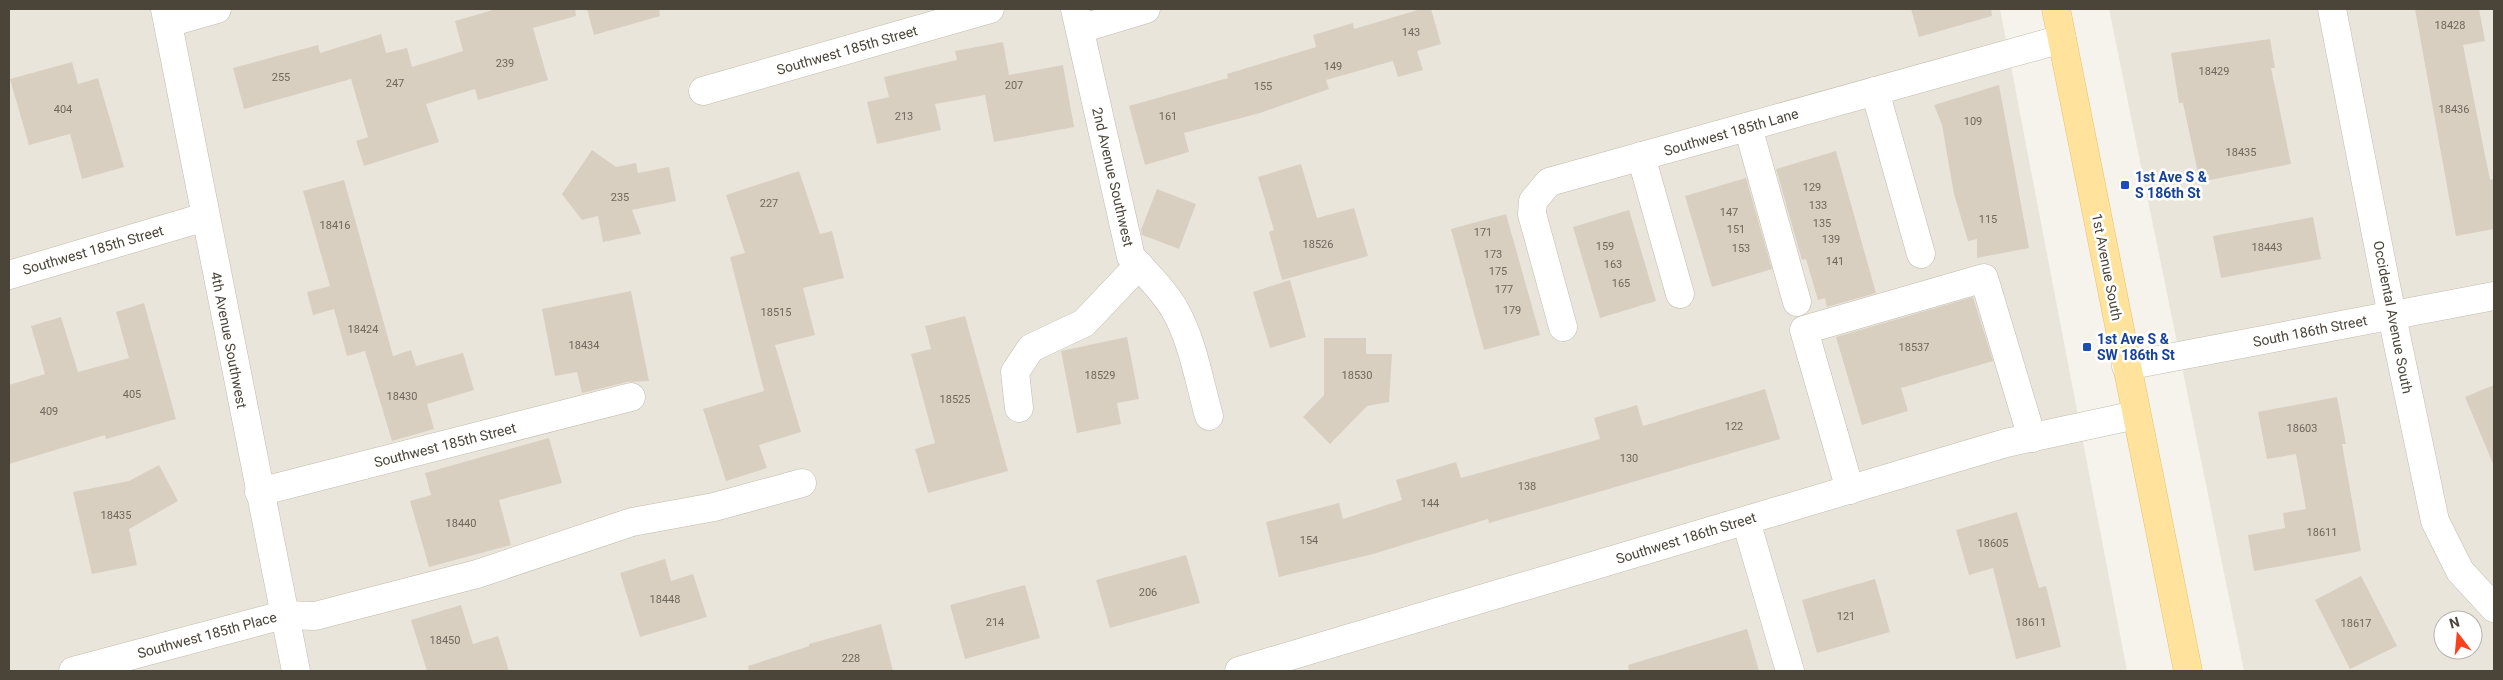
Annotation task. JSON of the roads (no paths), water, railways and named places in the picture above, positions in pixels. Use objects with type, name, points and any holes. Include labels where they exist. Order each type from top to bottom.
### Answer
[{"type":"main road","name":"1st Avenue South","points":[[2056,9],[2188,671]]},
{"type":"street","points":[[166,16],[216,9]]},
{"type":"street","name":"Southwest 185th Street","points":[[703,91],[990,9]]},
{"type":"street","points":[[1077,19],[1146,9]]},
{"type":"street","name":"Occidental Avenue South","points":[[2332,9],[2392,316],[2435,521],[2460,571],[2494,608]]},
{"type":"street","name":"4th Avenue Southwest","points":[[166,16],[283,615],[296,671]]},
{"type":"street","name":"2nd Avenue Southwest","points":[[1077,19],[1131,257],[1175,310],[1187,339],[1209,416]]},
{"type":"street","name":"Southwest 185th Lane","points":[[1563,327],[1532,214],[1533,200],[1549,182],[2062,39]]},
{"type":"street","points":[[1875,91],[1921,254]]},
{"type":"street","points":[[1748,127],[1797,302]]},
{"type":"street","points":[[1641,156],[1680,294]]},
{"type":"street","name":"Southwest 185th Street","points":[[9,275],[205,217]]},
{"type":"street","points":[[1019,408],[1016,372],[1031,348],[1084,324],[1138,265]]},
{"type":"street","points":[[1850,490],[1804,330],[1984,278],[2032,438]]},
{"type":"street","name":"South 186th Street","points":[[2126,366],[2494,296]]},
{"type":"street","name":"Southwest 185th Street","points":[[259,492],[631,397]]},
{"type":"street","name":"Southwest 186th Street","points":[[1239,671],[2006,443],[2136,415]]},
{"type":"street","name":"Southwest 185th Place","points":[[72,671],[283,615],[314,616],[478,574],[632,522],[714,507],[802,483]]},
{"type":"street","points":[[1746,521],[1790,671]]},
{"type":"place","name":"1st Ave S & S 186th St","points":[[2125,185]]},
{"type":"place","name":"1st Ave S & SW 186th St","points":[[2087,347]]}]
